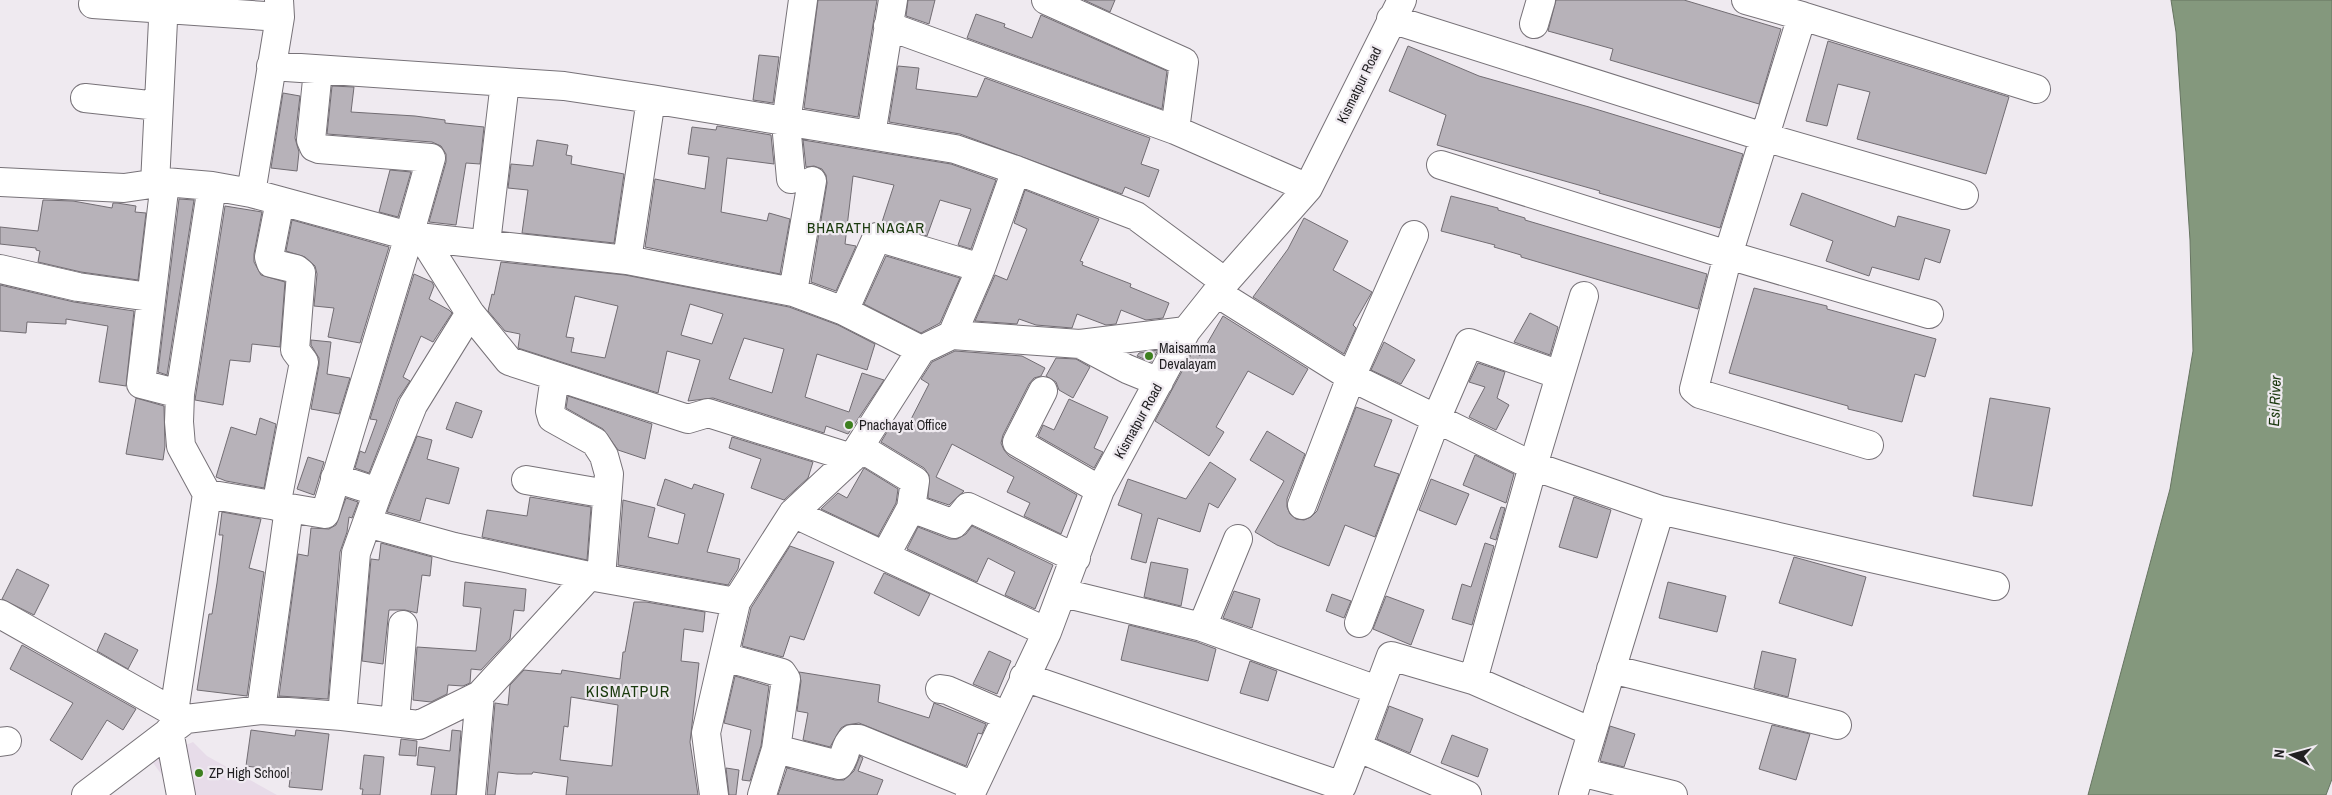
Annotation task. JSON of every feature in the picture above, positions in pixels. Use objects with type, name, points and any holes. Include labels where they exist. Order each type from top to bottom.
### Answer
[{"type":"street","points":[[793,292],[802,180],[786,123],[803,0]]},
{"type":"street","points":[[1746,0],[2036,89]]},
{"type":"street","points":[[1060,3],[1184,62],[1175,130]]},
{"type":"street","points":[[93,4],[280,8],[251,193]]},
{"type":"street","points":[[164,5],[158,106],[160,183],[141,384],[180,394]]},
{"type":"street","points":[[1397,10],[1764,136],[1964,196]]},
{"type":"street","name":"Kismatpur Road","points":[[972,791],[1024,677],[1047,632],[1100,490],[1186,331],[1221,287],[1308,188],[1397,10]]},
{"type":"street","points":[[871,134],[890,13],[1175,130],[1308,188]]},
{"type":"street","points":[[1802,16],[1728,255],[1694,389],[1700,394],[1870,445]]},
{"type":"street","points":[[271,66],[564,86],[955,149],[1136,216],[1221,287],[1351,377],[1437,417],[1532,466],[1660,510],[1995,586]]},
{"type":"street","points":[[208,494],[325,514],[335,478],[416,237],[431,158],[319,149],[314,146],[311,140],[318,70]]},
{"type":"street","points":[[486,243],[505,82]]},
{"type":"street","points":[[85,98],[158,106]]},
{"type":"street","points":[[627,260],[651,99]]},
{"type":"street","points":[[1441,164],[1728,255],[1929,314]]},
{"type":"street","points":[[952,335],[980,268],[1016,170]]},
{"type":"street","points":[[0,182],[124,188],[160,183],[212,186],[251,193],[416,237],[486,243],[627,260],[793,292],[844,311],[921,350]]},
{"type":"street","points":[[181,795],[176,721],[208,494],[181,446],[179,422],[180,394],[212,186]]},
{"type":"street","points":[[261,710],[282,506],[304,362],[295,350],[301,273],[296,269],[271,263],[269,257],[280,201]]},
{"type":"street","points":[[1302,505],[1351,377],[1414,235]]},
{"type":"street","points":[[416,237],[470,313],[508,361],[688,419],[708,413],[855,453],[915,480],[911,508],[885,556]]},
{"type":"street","points":[[844,311],[877,237],[980,268]]},
{"type":"street","points":[[0,269],[78,287],[150,297]]},
{"type":"street","points":[[1474,680],[1532,466],[1584,296]]},
{"type":"street","points":[[342,716],[356,553],[413,405],[470,313]]},
{"type":"street","points":[[714,795],[706,733],[736,602],[793,513],[855,453],[921,350],[952,335],[1080,344],[1186,331]]},
{"type":"street","points":[[1359,623],[1437,417],[1469,342],[1560,376]]},
{"type":"street","points":[[1080,344],[1126,369],[1159,382]]},
{"type":"street","points":[[86,795],[176,721],[261,710],[342,716],[419,726],[480,695],[595,577],[609,474],[604,456],[595,442],[552,418],[550,411],[555,376]]},
{"type":"street","points":[[1043,391],[1017,442],[1100,490]]},
{"type":"street","points":[[335,478],[378,492]]},
{"type":"street","points":[[526,480],[607,494]]},
{"type":"street","points":[[911,508],[954,524],[968,507],[1076,558]]},
{"type":"street","points":[[1660,510],[1577,783],[1672,795]]},
{"type":"street","points":[[793,513],[1047,632]]},
{"type":"street","points":[[367,523],[454,547],[595,577],[736,602]]},
{"type":"street","points":[[1202,627],[1238,539]]},
{"type":"street","points":[[1063,592],[1202,627],[1377,690]]},
{"type":"street","points":[[0,614],[176,721]]},
{"type":"street","points":[[395,722],[403,625]]},
{"type":"street","points":[[1024,677],[1341,790],[1377,690],[1392,656],[1474,680],[1592,732]]},
{"type":"street","points":[[724,657],[782,673],[786,679],[776,749],[762,795]]},
{"type":"street","points":[[1611,669],[1837,725]]},
{"type":"street","points":[[940,689],[947,690],[1007,716]]},
{"type":"street","points":[[471,795],[480,695]]},
{"type":"street","points":[[776,749],[839,765],[847,743],[852,739],[859,739],[972,791]]},
{"type":"street","points":[[1356,747],[1467,795]]},
{"type":"shaded area","name":"ZP High School","points":[[193,742],[207,756],[277,795],[175,795],[151,760]]},
{"type":"water","name":"Esi River","points":[[2171,0],[2332,0],[2332,779],[2326,795],[2088,795],[2170,489],[2193,351],[2190,240],[2176,32]]},
{"type":"building","points":[[818,0],[877,0],[858,117],[804,108]]},
{"type":"building","points":[[908,0],[935,0],[929,24],[906,16]]},
{"type":"building","points":[[1084,0],[1115,0],[1110,12]]},
{"type":"building","points":[[1556,0],[1684,0],[1781,29],[1759,104],[1610,60],[1613,49],[1548,31]]},
{"type":"building","points":[[976,14],[1005,24],[1004,27],[1032,38],[1041,15],[1167,71],[1162,109],[967,38]]},
{"type":"building","points":[[1828,41],[2009,97],[1986,174],[1857,139],[1870,92],[1838,84],[1827,126],[1806,121]]},
{"type":"building","points":[[1408,46],[1479,76],[1743,154],[1720,228],[1599,193],[1600,191],[1437,145],[1446,115],[1389,91]]},
{"type":"building","points":[[759,55],[779,57],[773,103],[753,100]]},
{"type":"building","points":[[898,66],[919,68],[916,89],[977,97],[985,78],[1150,138],[1141,164],[1159,170],[1149,197],[1125,187],[1122,194],[960,134],[889,122]]},
{"type":"building","points":[[332,86],[354,87],[351,112],[415,116],[445,120],[445,123],[484,127],[480,164],[466,163],[456,225],[429,222],[446,162],[446,154],[441,146],[432,142],[327,134]]},
{"type":"building","points":[[283,93],[300,96],[295,138],[299,152],[297,171],[271,168]]},
{"type":"building","points":[[717,126],[771,135],[774,164],[727,158],[721,212],[767,221],[769,213],[790,219],[780,274],[645,247],[655,179],[705,189],[709,157],[688,154],[692,127],[716,130]]},
{"type":"building","points":[[537,140],[568,145],[566,155],[572,156],[571,164],[624,174],[614,243],[522,233],[528,190],[508,188],[511,164],[533,166]]},
{"type":"building","points":[[803,140],[951,164],[996,180],[971,249],[958,245],[971,209],[940,200],[927,236],[882,222],[894,185],[853,176],[845,244],[856,246],[836,291],[811,282],[827,183],[826,175],[822,169],[814,166],[806,167]]},
{"type":"building","points":[[390,170],[411,172],[398,217],[379,212]]},
{"type":"building","points":[[1025,190],[1099,219],[1080,261],[1083,262],[1082,265],[1131,284],[1130,287],[1169,303],[1163,318],[1146,320],[1121,310],[1116,324],[1106,325],[1077,314],[1072,328],[1036,325],[1019,319],[1017,324],[975,321],[995,275],[1007,280],[1027,229],[1014,223]]},
{"type":"building","points":[[1802,193],[1895,227],[1898,216],[1950,230],[1940,263],[1925,258],[1919,280],[1872,267],[1869,276],[1826,261],[1833,241],[1790,225]]},
{"type":"building","points":[[1451,196],[1498,208],[1498,210],[1525,218],[1525,220],[1707,274],[1698,309],[1521,257],[1521,255],[1494,247],[1495,245],[1441,231]]},
{"type":"building","points":[[179,199],[194,200],[167,375],[158,372]]},
{"type":"building","points":[[43,200],[73,201],[112,208],[113,203],[117,203],[136,206],[135,212],[146,213],[138,280],[81,272],[38,262],[40,251],[36,250],[36,248],[0,244],[0,227],[38,231]]},
{"type":"building","points":[[225,206],[262,212],[254,262],[261,275],[285,282],[280,347],[252,344],[250,362],[230,360],[223,405],[195,400]]},
{"type":"building","points":[[1304,218],[1348,241],[1333,270],[1372,292],[1353,325],[1356,328],[1344,354],[1253,297],[1288,249]]},
{"type":"building","points":[[292,220],[389,247],[360,343],[328,337],[334,308],[314,306],[317,274],[315,266],[305,257],[286,251]]},
{"type":"building","points":[[886,256],[960,278],[940,323],[921,333],[864,304]]},
{"type":"building","points":[[501,262],[625,275],[789,307],[838,325],[875,344],[867,370],[817,354],[805,397],[849,412],[862,373],[884,380],[848,434],[826,426],[824,433],[713,398],[688,401],[700,360],[667,351],[658,393],[518,348],[520,334],[505,331],[488,311],[492,294],[494,295]],"holes":[[[575,296],[618,306],[605,358],[571,352],[574,338],[566,337]],[[690,304],[723,314],[712,344],[681,335]],[[744,338],[784,349],[772,393],[729,379]]]},
{"type":"building","points":[[414,274],[432,282],[434,286],[429,299],[452,313],[433,342],[421,336],[403,377],[410,381],[398,399],[369,473],[355,468],[360,451],[365,453],[377,420],[370,419]]},
{"type":"building","points":[[0,285],[74,302],[134,311],[126,386],[99,382],[108,326],[66,319],[66,324],[27,322],[26,333],[0,331]]},
{"type":"building","points":[[1754,288],[1827,306],[1827,309],[1936,339],[1925,377],[1915,374],[1902,422],[1848,409],[1848,406],[1729,373]]},
{"type":"building","points":[[1530,313],[1558,327],[1550,355],[1514,342]]},
{"type":"building","points":[[1223,316],[1308,369],[1293,395],[1248,371],[1216,427],[1224,432],[1209,456],[1155,421],[1193,351],[1200,356]]},
{"type":"building","points":[[311,340],[331,342],[327,374],[350,378],[339,414],[311,409],[319,358],[311,345]]},
{"type":"building","points":[[1384,342],[1415,360],[1401,384],[1371,370]]},
{"type":"building","points":[[1158,350],[1151,362],[1137,356],[1139,353]]},
{"type":"building","points":[[955,351],[1022,356],[1045,368],[1041,376],[1034,378],[1029,384],[1003,435],[1001,443],[1009,456],[1077,495],[1061,534],[1024,516],[1030,503],[1007,492],[1014,477],[952,444],[936,477],[964,491],[949,505],[928,498],[929,475],[924,468],[881,442],[893,422],[906,429],[929,384],[921,379],[932,362]]},
{"type":"building","points":[[1056,358],[1076,359],[1090,367],[1073,398],[1059,390],[1056,382],[1046,376]]},
{"type":"building","points":[[1478,363],[1505,372],[1497,398],[1509,405],[1496,430],[1469,417],[1485,387],[1469,382]]},
{"type":"building","points":[[568,396],[652,424],[645,459],[618,450],[603,429],[566,408]]},
{"type":"building","points":[[136,398],[164,406],[165,446],[163,460],[126,454]]},
{"type":"building","points":[[1990,398],[2050,408],[2032,506],[1973,496]]},
{"type":"building","points":[[1069,399],[1108,417],[1094,448],[1103,452],[1094,468],[1038,436],[1043,425],[1054,430]]},
{"type":"building","points":[[456,402],[482,411],[472,438],[446,429]]},
{"type":"building","points":[[1356,407],[1392,420],[1374,466],[1399,474],[1375,537],[1345,525],[1329,566],[1277,545],[1255,532],[1284,481],[1250,460],[1267,431],[1305,454],[1287,499],[1287,507],[1290,514],[1296,519],[1304,520],[1311,517],[1317,511]]},
{"type":"building","points":[[260,418],[276,424],[264,488],[226,481],[216,477],[231,427],[256,435]]},
{"type":"building","points":[[417,436],[432,440],[427,459],[459,468],[449,504],[426,498],[420,521],[387,512]]},
{"type":"building","points":[[732,437],[813,462],[808,478],[784,500],[751,488],[761,459],[729,448]]},
{"type":"building","points":[[1475,455],[1514,474],[1506,503],[1463,485]]},
{"type":"building","points":[[308,457],[324,462],[314,495],[297,489]]},
{"type":"building","points":[[1210,462],[1236,479],[1218,508],[1209,503],[1200,532],[1158,518],[1146,563],[1131,559],[1142,514],[1118,505],[1128,479],[1186,499]]},
{"type":"building","points":[[864,468],[898,489],[896,503],[878,536],[821,509],[838,493],[847,498]]},
{"type":"building","points":[[665,479],[692,489],[694,484],[724,494],[707,552],[740,559],[738,569],[728,585],[618,565],[623,500],[655,508],[648,537],[678,544],[685,514],[657,505]]},
{"type":"building","points":[[1431,479],[1469,494],[1456,525],[1419,510]]},
{"type":"building","points":[[530,497],[591,507],[587,560],[482,537],[487,510],[527,516]]},
{"type":"building","points":[[1574,497],[1611,510],[1597,558],[1559,547]]},
{"type":"building","points":[[346,498],[358,502],[352,518],[349,517],[347,532],[340,552],[328,699],[279,696],[298,554],[308,556],[311,528],[329,529],[336,525]]},
{"type":"building","points":[[1501,507],[1505,508],[1496,540],[1490,538]]},
{"type":"building","points":[[222,512],[261,519],[249,568],[264,572],[247,696],[197,690],[209,614],[212,614],[217,583],[223,535],[219,535]]},
{"type":"building","points":[[972,526],[1053,565],[1035,609],[1005,595],[1015,572],[988,558],[977,582],[907,549],[918,527],[949,539],[957,539],[966,534]]},
{"type":"building","points":[[381,543],[432,557],[430,576],[422,575],[417,613],[405,610],[389,610],[383,664],[362,661],[371,559],[379,560]]},
{"type":"building","points":[[1485,543],[1494,546],[1472,625],[1452,619],[1462,584],[1471,587]]},
{"type":"building","points":[[790,546],[834,562],[804,640],[790,636],[783,657],[742,646],[751,608]]},
{"type":"building","points":[[1794,557],[1866,577],[1852,626],[1779,603]]},
{"type":"building","points":[[1151,562],[1188,569],[1181,606],[1144,597]]},
{"type":"building","points":[[17,569],[49,585],[34,615],[2,599]]},
{"type":"building","points":[[884,573],[930,594],[919,616],[874,593]]},
{"type":"building","points":[[465,582],[526,589],[524,611],[514,610],[510,639],[481,670],[471,669],[470,683],[463,686],[448,685],[447,694],[431,702],[413,700],[417,647],[476,651],[481,608],[463,606]]},
{"type":"building","points":[[1668,582],[1726,596],[1717,632],[1659,618]]},
{"type":"building","points":[[1234,591],[1260,599],[1252,628],[1223,618]]},
{"type":"building","points":[[1332,594],[1351,601],[1344,618],[1326,611]]},
{"type":"building","points":[[1386,596],[1424,610],[1411,645],[1373,629]]},
{"type":"building","points":[[634,602],[646,602],[705,612],[703,632],[684,629],[681,661],[699,663],[690,742],[698,795],[566,795],[568,777],[533,772],[532,774],[517,774],[498,772],[495,795],[487,795],[495,703],[508,705],[510,685],[524,670],[561,674],[562,670],[620,679],[623,652],[625,652]],"holes":[[[571,697],[618,705],[612,766],[560,760],[564,726],[568,727]]]},
{"type":"building","points":[[1129,625],[1197,642],[1216,649],[1208,681],[1121,660]]},
{"type":"building","points":[[105,633],[138,650],[128,669],[97,651]]},
{"type":"building","points":[[22,645],[136,709],[123,730],[107,720],[82,760],[50,740],[73,703],[10,669]]},
{"type":"building","points":[[989,651],[1011,661],[997,694],[973,684]]},
{"type":"building","points":[[1762,651],[1796,659],[1788,697],[1754,688]]},
{"type":"building","points":[[1250,661],[1277,671],[1268,701],[1240,693]]},
{"type":"building","points":[[799,672],[880,685],[878,702],[929,718],[934,703],[986,724],[982,734],[978,733],[966,766],[859,723],[846,725],[841,728],[830,747],[803,740],[808,713],[797,711],[801,681]]},
{"type":"building","points":[[735,676],[769,686],[761,746],[750,781],[742,780],[751,730],[724,723]]},
{"type":"building","points":[[1389,706],[1423,719],[1410,753],[1377,739]]},
{"type":"building","points":[[1772,725],[1810,734],[1796,780],[1759,769]]},
{"type":"building","points":[[1610,726],[1635,734],[1624,767],[1600,761]]},
{"type":"building","points":[[251,730],[295,736],[296,730],[329,734],[322,790],[289,787],[291,772],[246,766]]},
{"type":"building","points":[[452,730],[461,731],[456,795],[431,795],[435,767],[417,765],[419,747],[450,751]]},
{"type":"building","points":[[1452,735],[1488,749],[1478,777],[1441,763]]},
{"type":"building","points":[[401,739],[417,741],[416,756],[399,755]]},
{"type":"building","points":[[364,755],[384,757],[380,795],[362,795],[363,789],[360,789]]},
{"type":"building","points":[[860,756],[863,758],[858,771],[883,780],[877,795],[778,795],[787,768],[835,780],[844,780],[854,771]]},
{"type":"building","points":[[726,768],[739,770],[736,795],[729,795]]},
{"type":"place","name":"Maisamma Devalayam","points":[[1149,356]]},
{"type":"place","name":"Pnachayat Office","points":[[849,425]]},
{"type":"place","name":"ZP High School","points":[[199,773]]},
{"type":"district","name":"BHARATH NAGAR","points":[[866,228]]},
{"type":"district","name":"KISMATPUR","points":[[628,691]]}]
